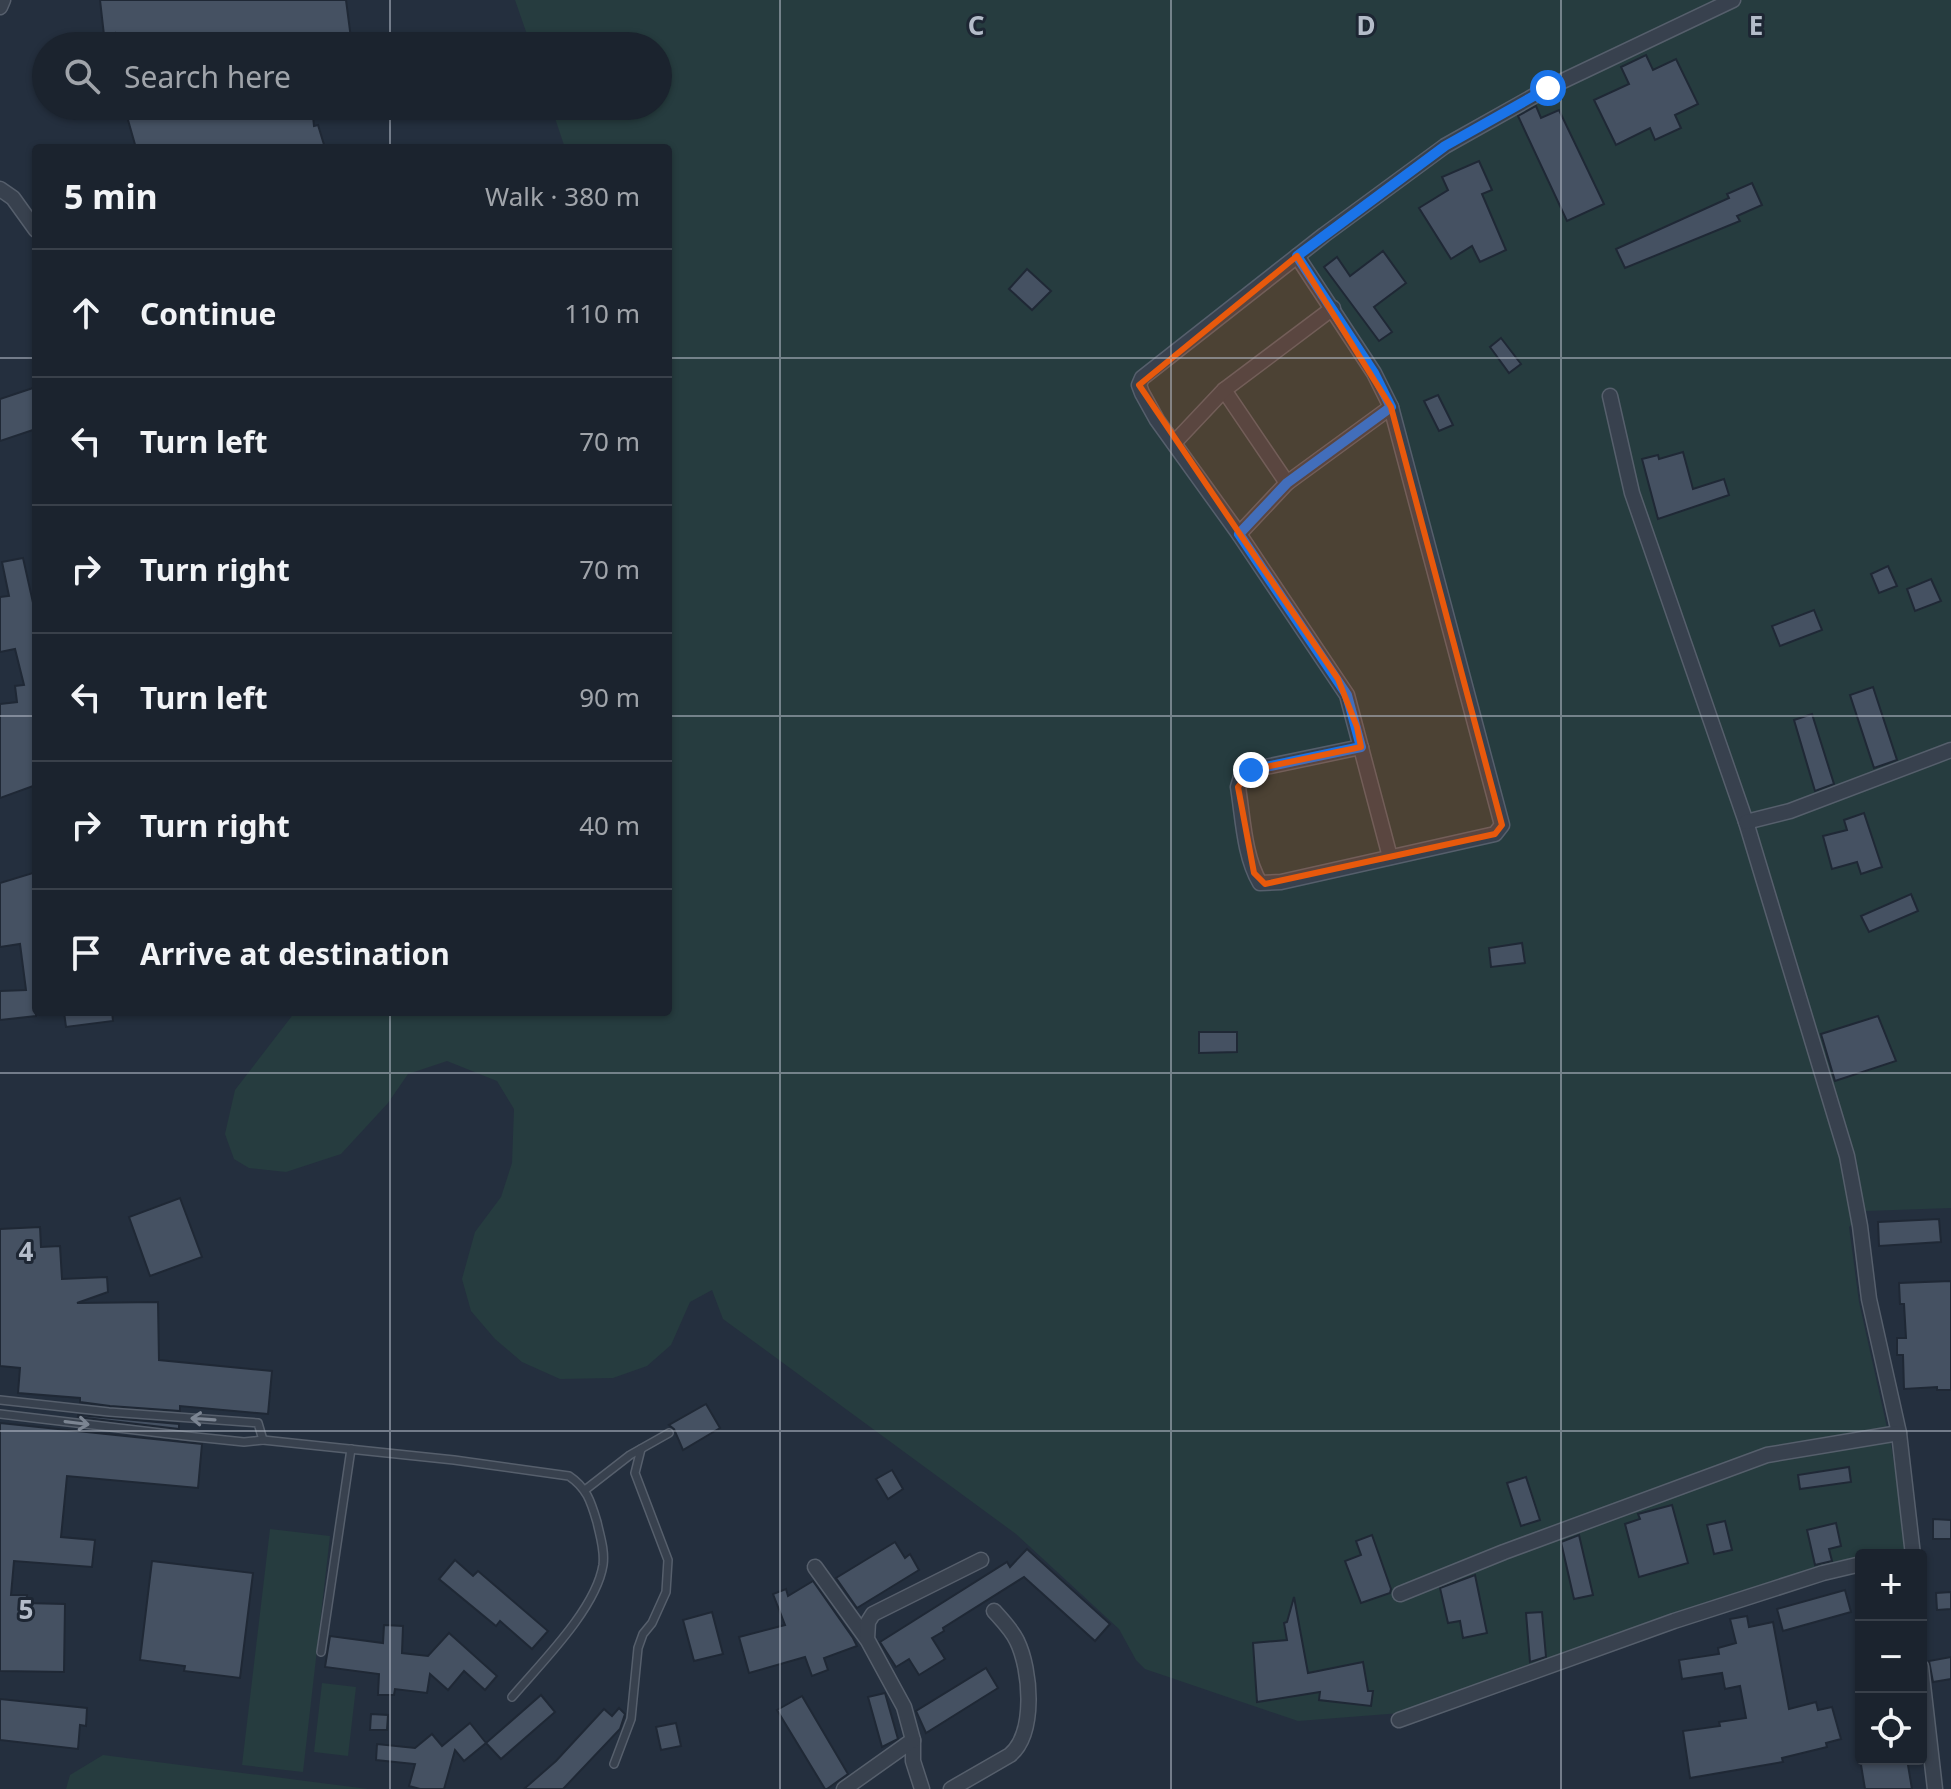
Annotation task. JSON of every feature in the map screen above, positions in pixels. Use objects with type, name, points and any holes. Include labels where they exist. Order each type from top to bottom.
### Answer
[{"type":"street","points":[[0,7],[3,0]]},
{"type":"street","points":[[1390,857],[1347,695],[1174,443],[1139,385],[1142,378],[1297,256],[1410,170],[1474,128],[1548,88],[1733,0]]},
{"type":"street","points":[[0,189],[13,198],[32,224]]},
{"type":"street","points":[[1297,256],[1374,373],[1391,407],[1502,825],[1495,834],[1260,883],[1254,873],[1238,787],[1241,777],[1251,770],[1361,747]]},
{"type":"street","points":[[1174,443],[1224,390],[1333,308]]},
{"type":"street","points":[[1224,390],[1287,483]]},
{"type":"street","points":[[1610,396],[1632,493],[1746,822],[1847,1156],[1869,1299],[1899,1433],[1912,1549]]},
{"type":"street","points":[[1239,534],[1287,483],[1391,407]]},
{"type":"street","points":[[1746,822],[1790,811],[1951,750]]},
{"type":"street","points":[[1400,1594],[1504,1552],[1767,1455],[1899,1433]]},
{"type":"street","points":[[867,1639],[868,1622],[881,1608],[981,1560]]},
{"type":"street","points":[[1399,1720],[1674,1621],[1855,1565]]},
{"type":"street","points":[[815,1567],[867,1639],[904,1707],[913,1740],[913,1761],[922,1789]]},
{"type":"street","points":[[951,1789],[1010,1755],[1028,1725],[1022,1656],[1017,1640],[994,1611]]},
{"type":"street","points":[[1924,1693],[1935,1789]]},
{"type":"street","points":[[844,1789],[913,1740]]},
{"type":"lane","points":[[0,1400],[258,1423],[263,1440]]},
{"type":"lane","points":[[0,1414],[244,1442],[263,1440],[454,1460],[569,1476],[583,1485],[592,1505],[603,1545],[603,1566],[591,1595],[571,1628],[512,1697]]},
{"type":"lane","points":[[585,1490],[630,1455],[669,1433]]},
{"type":"lane","points":[[321,1652],[351,1449]]},
{"type":"lane","points":[[614,1764],[631,1719],[638,1648],[666,1592],[668,1560],[635,1473],[641,1449]]},
{"type":"highlighted area","points":[[1297,256],[1391,407],[1502,825],[1495,834],[1265,884],[1254,873],[1238,787],[1251,770],[1361,747],[1357,727],[1338,679],[1139,385]]},
{"type":"green space","points":[[515,0],[1951,0],[1951,1208],[1866,1211],[1849,1227],[1859,1302],[1892,1450],[1905,1549],[1855,1549],[1855,1561],[1401,1713],[1298,1721],[1145,1669],[1136,1660],[1119,1629],[1016,1534],[723,1319],[712,1290],[690,1302],[671,1345],[647,1366],[613,1378],[560,1379],[522,1362],[495,1339],[471,1311],[462,1279],[475,1232],[501,1197],[512,1163],[514,1109],[497,1081],[447,1061],[408,1074],[388,1103],[341,1154],[286,1172],[249,1168],[234,1159],[225,1134],[235,1090],[292,1016],[672,1016],[672,144],[564,144],[556,120],[672,120],[672,32],[526,32]]},
{"type":"green space","points":[[270,1529],[330,1536],[303,1772],[242,1765]]},
{"type":"green space","points":[[322,1683],[356,1687],[348,1756],[314,1752]]},
{"type":"green space","points":[[103,1755],[368,1789],[66,1789],[70,1775]]},
{"type":"building","points":[[100,0],[346,0],[350,32],[104,32]]},
{"type":"building","points":[[1646,55],[1653,70],[1676,59],[1698,104],[1675,115],[1681,128],[1655,140],[1650,128],[1616,145],[1594,100],[1629,84],[1621,67]]},
{"type":"building","points":[[1536,106],[1541,118],[1559,110],[1604,204],[1567,221],[1518,116]]},
{"type":"building","points":[[128,120],[313,120],[324,144],[135,144]]},
{"type":"building","points":[[1479,161],[1492,190],[1482,194],[1506,250],[1480,262],[1472,246],[1451,259],[1419,208],[1448,190],[1442,177]]},
{"type":"building","points":[[1752,183],[1762,205],[1737,216],[1740,221],[1625,268],[1616,249],[1729,198],[1727,194]]},
{"type":"building","points":[[1383,251],[1406,283],[1374,307],[1392,332],[1379,341],[1324,267],[1337,257],[1350,276]]},
{"type":"building","points":[[1027,269],[1051,291],[1032,310],[1009,289]]},
{"type":"building","points":[[1501,338],[1521,364],[1509,373],[1490,347]]},
{"type":"building","points":[[32,388],[32,430],[0,441],[0,399]]},
{"type":"building","points":[[1438,395],[1453,425],[1439,431],[1424,401]]},
{"type":"building","points":[[1683,452],[1693,489],[1724,479],[1729,495],[1658,519],[1642,459],[1658,455],[1659,459]]},
{"type":"building","points":[[23,558],[32,598],[32,786],[0,798],[0,704],[17,702],[15,686],[24,685],[15,649],[0,652],[0,597],[9,596],[2,562]]},
{"type":"building","points":[[1888,566],[1897,586],[1879,593],[1871,574]]},
{"type":"building","points":[[1931,579],[1941,601],[1915,611],[1907,589]]},
{"type":"building","points":[[1814,610],[1822,630],[1780,646],[1772,626]]},
{"type":"building","points":[[1873,687],[1897,760],[1874,768],[1850,695]]},
{"type":"building","points":[[1812,714],[1834,784],[1815,791],[1794,720]]},
{"type":"building","points":[[1864,813],[1882,867],[1861,874],[1857,862],[1832,869],[1823,836],[1847,830],[1844,820]]},
{"type":"building","points":[[32,873],[32,1016],[36,1016],[0,1020],[0,991],[26,990],[20,944],[0,947],[0,883]]},
{"type":"building","points":[[1911,894],[1918,911],[1869,932],[1861,916]]},
{"type":"building","points":[[1522,943],[1525,963],[1491,967],[1489,948]]},
{"type":"building","points":[[65,1016],[112,1016],[113,1021],[66,1027]]},
{"type":"building","points":[[1878,1016],[1896,1061],[1835,1081],[1821,1034]]},
{"type":"building","points":[[1199,1032],[1237,1032],[1237,1052],[1199,1053]]},
{"type":"building","points":[[180,1198],[202,1257],[150,1276],[129,1217]]},
{"type":"building","points":[[1939,1219],[1941,1242],[1879,1246],[1878,1222]]},
{"type":"building","points":[[40,1227],[41,1247],[60,1246],[62,1279],[107,1277],[108,1292],[77,1303],[158,1302],[159,1360],[272,1371],[268,1414],[180,1406],[180,1411],[110,1406],[80,1402],[80,1398],[18,1393],[20,1368],[0,1366],[0,1229]]},
{"type":"building","points":[[1951,1281],[1951,1390],[1937,1390],[1937,1387],[1904,1389],[1903,1355],[1897,1355],[1897,1338],[1906,1338],[1899,1283]]},
{"type":"building","points":[[706,1404],[720,1428],[683,1450],[674,1429],[669,1425]]},
{"type":"building","points":[[78,1417],[179,1424],[179,1429]]},
{"type":"building","points":[[0,1423],[202,1444],[198,1488],[67,1476],[61,1537],[95,1540],[92,1567],[14,1561],[11,1595],[27,1595],[26,1603],[65,1604],[64,1672],[0,1671]]},
{"type":"building","points":[[1849,1467],[1851,1482],[1800,1489],[1798,1475]]},
{"type":"building","points":[[892,1470],[903,1489],[888,1499],[876,1479]]},
{"type":"building","points":[[1526,1477],[1540,1520],[1521,1526],[1507,1483]]},
{"type":"building","points":[[1672,1505],[1688,1563],[1639,1577],[1625,1524],[1640,1519],[1638,1514]]},
{"type":"building","points":[[1933,1519],[1951,1520],[1951,1539],[1933,1539]]},
{"type":"building","points":[[1725,1521],[1732,1550],[1714,1554],[1707,1525]]},
{"type":"building","points":[[1836,1523],[1841,1546],[1829,1549],[1832,1561],[1815,1565],[1807,1530]]},
{"type":"building","points":[[1372,1535],[1391,1589],[1390,1593],[1361,1603],[1345,1561],[1361,1555],[1356,1541]]},
{"type":"building","points":[[1579,1535],[1593,1595],[1574,1599],[1561,1542]]},
{"type":"building","points":[[895,1542],[905,1558],[910,1554],[919,1570],[857,1608],[836,1578]]},
{"type":"building","points":[[1027,1549],[1110,1624],[1095,1641],[1024,1577],[932,1638],[945,1659],[919,1675],[909,1659],[896,1667],[880,1642],[1007,1562],[1010,1567]]},
{"type":"building","points":[[455,1560],[473,1576],[478,1571],[548,1631],[532,1649],[500,1621],[496,1626],[439,1579]]},
{"type":"building","points":[[152,1561],[253,1573],[240,1678],[184,1671],[185,1666],[140,1660]]},
{"type":"building","points":[[1475,1575],[1487,1633],[1463,1638],[1460,1621],[1448,1623],[1440,1588]]},
{"type":"building","points":[[813,1581],[857,1646],[824,1658],[828,1670],[812,1676],[805,1657],[749,1673],[739,1637],[785,1625],[773,1594],[786,1589],[788,1596]]},
{"type":"building","points":[[1845,1590],[1851,1612],[1783,1631],[1777,1609]]},
{"type":"building","points":[[1951,1592],[1951,1609],[1937,1610],[1936,1593]]},
{"type":"building","points":[[1294,1597],[1308,1673],[1363,1662],[1368,1691],[1373,1691],[1371,1706],[1319,1700],[1320,1692],[1257,1702],[1253,1643],[1287,1640],[1284,1623],[1287,1622]]},
{"type":"building","points":[[712,1612],[723,1654],[694,1661],[683,1620]]},
{"type":"building","points":[[1542,1612],[1546,1657],[1530,1662],[1526,1613]]},
{"type":"building","points":[[1747,1616],[1749,1627],[1773,1622],[1789,1709],[1816,1702],[1818,1710],[1832,1707],[1841,1739],[1826,1743],[1827,1747],[1782,1758],[1783,1762],[1690,1778],[1683,1731],[1720,1726],[1719,1722],[1746,1718],[1740,1686],[1725,1689],[1722,1673],[1682,1679],[1679,1660],[1719,1654],[1718,1648],[1736,1643],[1730,1619]]},
{"type":"building","points":[[384,1625],[403,1626],[402,1653],[428,1656],[449,1633],[497,1676],[485,1690],[464,1671],[448,1690],[430,1674],[427,1693],[395,1689],[394,1695],[378,1695],[379,1674],[325,1667],[330,1636],[383,1643]]},
{"type":"building","points":[[1951,1657],[1951,1679],[1933,1682],[1929,1661]]},
{"type":"building","points":[[986,1668],[998,1688],[926,1733],[916,1711]]},
{"type":"building","points":[[885,1693],[898,1739],[882,1747],[868,1697]]},
{"type":"building","points":[[541,1695],[555,1712],[501,1759],[486,1743]]},
{"type":"building","points":[[802,1696],[848,1774],[827,1789],[777,1710]]},
{"type":"building","points":[[0,1699],[87,1708],[86,1726],[80,1725],[78,1749],[0,1740]]},
{"type":"building","points":[[619,1708],[625,1714],[620,1729],[563,1789],[524,1789],[556,1761],[604,1709],[612,1716]]},
{"type":"building","points":[[371,1714],[388,1715],[387,1730],[370,1730]]},
{"type":"building","points":[[470,1723],[486,1743],[464,1761],[455,1750],[444,1789],[409,1786],[415,1764],[376,1760],[377,1744],[415,1748],[432,1734],[442,1746]]},
{"type":"building","points":[[676,1723],[681,1746],[661,1750],[656,1727]]},
{"type":"building","points":[[1861,1765],[1908,1765],[1912,1789],[1865,1789]]},
{"type":"route","points":[[1251,770],[1361,747],[1347,695],[1338,679],[1239,534],[1287,483],[1391,407],[1374,373],[1297,256],[1445,146],[1548,88]]}]
